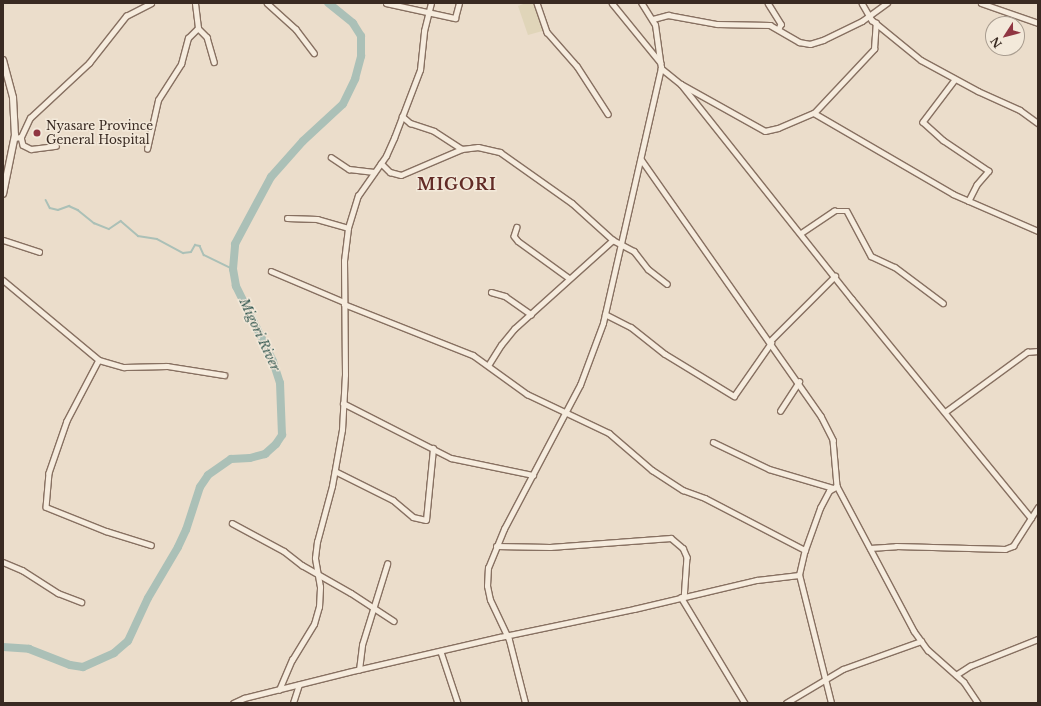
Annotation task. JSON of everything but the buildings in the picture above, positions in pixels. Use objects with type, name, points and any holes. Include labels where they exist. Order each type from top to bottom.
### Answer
[{"type":"street","points":[[3,194],[18,137],[30,118],[89,63],[126,16],[151,3]]},
{"type":"street","points":[[195,3],[198,28],[207,37],[214,62]]},
{"type":"street","points":[[267,3],[296,29],[314,54]]},
{"type":"street","points":[[386,3],[455,18],[459,3]]},
{"type":"street","points":[[278,690],[317,619],[320,597],[315,558],[317,542],[335,471],[344,403],[344,261],[348,228],[358,196],[381,163],[394,138],[423,62],[422,41],[431,3]]},
{"type":"street","points":[[537,3],[547,32],[577,66],[608,114]]},
{"type":"street","points":[[612,3],[661,66],[681,84],[1031,518]]},
{"type":"street","points":[[525,703],[506,636],[494,611],[487,586],[488,568],[496,546],[587,370],[605,314],[661,66],[653,19],[641,3]]},
{"type":"street","points":[[768,3],[781,24],[780,29]]},
{"type":"street","points":[[862,3],[870,17],[876,23],[921,60],[955,80],[1020,110],[1038,123]]},
{"type":"street","points":[[653,19],[668,16],[717,24],[770,25],[780,29],[799,42],[810,44],[823,40],[870,17],[887,3]]},
{"type":"street","points":[[980,3],[1038,23]]},
{"type":"street","points":[[681,84],[765,131],[778,128],[814,113],[874,49],[876,23]]},
{"type":"street","points":[[147,149],[158,100],[181,64],[188,38],[198,28]]},
{"type":"street","points":[[3,60],[13,98],[18,137],[24,145],[31,149],[56,146]]},
{"type":"street","points":[[955,80],[923,122],[943,140],[989,171],[977,186],[969,201]]},
{"type":"street","points":[[814,113],[969,201],[1038,231]]},
{"type":"street","points":[[402,116],[410,123],[434,131],[462,149]]},
{"type":"street","points":[[381,163],[390,172],[401,175],[462,149],[486,148],[507,156],[572,203],[613,240],[634,251],[648,269],[668,284]]},
{"type":"street","points":[[331,157],[349,169],[374,172]]},
{"type":"street","points":[[641,159],[799,382],[832,436],[835,487],[921,641],[969,689],[978,703]]},
{"type":"street","points":[[801,233],[831,213],[845,210],[852,216],[871,256],[895,267],[943,303]]},
{"type":"street","points":[[287,218],[317,219],[348,228]]},
{"type":"street","points":[[518,227],[514,236],[518,241],[569,278]]},
{"type":"street","points":[[3,240],[39,252]]},
{"type":"street","points":[[490,364],[507,336],[569,278],[613,240]]},
{"type":"street","points":[[271,270],[344,303],[464,350],[490,364],[527,394],[610,433],[652,470],[683,490],[705,498],[805,550]]},
{"type":"street","points":[[605,314],[631,327],[665,354],[734,396],[770,342],[835,276]]},
{"type":"street","points":[[3,280],[98,360],[124,367],[167,366],[224,375]]},
{"type":"street","points":[[491,292],[505,296],[531,314]]},
{"type":"street","points":[[945,412],[1027,352],[1038,351]]},
{"type":"street","points":[[98,360],[67,421],[49,472],[46,505],[50,510],[106,531],[151,545]]},
{"type":"street","points":[[780,411],[799,382]]},
{"type":"street","points":[[344,403],[458,460],[533,475]]},
{"type":"street","points":[[713,442],[769,469],[835,487]]},
{"type":"street","points":[[335,471],[393,500],[413,517],[426,520],[433,448]]},
{"type":"street","points":[[831,703],[799,575],[805,550],[823,501],[835,487]]},
{"type":"street","points":[[870,548],[903,546],[1005,549],[1013,546],[1038,507]]},
{"type":"street","points":[[232,523],[284,551],[318,574],[351,592],[372,609],[394,621]]},
{"type":"street","points":[[496,546],[555,547],[671,538],[683,548],[687,557],[683,597],[745,703]]},
{"type":"street","points":[[3,562],[58,593],[81,602]]},
{"type":"street","points":[[359,670],[359,656],[372,609],[387,564]]},
{"type":"street","points":[[233,703],[359,670],[506,636],[774,577],[799,575]]},
{"type":"street","points":[[956,675],[970,666],[1038,639]]},
{"type":"street","points":[[786,703],[856,663],[921,641]]},
{"type":"street","points":[[442,652],[458,703]]},
{"type":"street","points":[[294,703],[299,685]]},
{"type":"shaded area","points":[[526,3],[537,3],[546,30],[528,35],[518,6]]},
{"type":"waterway","name":"Migori River","points":[[3,647],[29,649],[70,665],[83,667],[114,653],[128,641],[148,598],[178,547],[186,530],[200,487],[208,475],[231,459],[250,458],[265,454],[276,444],[282,435],[280,383],[273,361],[236,286],[233,269],[235,244],[271,177],[303,141],[343,104],[355,79],[361,56],[361,36],[353,23],[328,3]]},
{"type":"waterway","points":[[46,200],[50,208],[58,210],[69,206],[78,210],[94,223],[109,229],[121,221],[138,236],[157,239],[183,253],[191,252],[195,245],[200,246],[204,255],[233,269]]},
{"type":"place","name":"Nyasare Province General Hospital","points":[[37,133]]},
{"type":"district","name":"MIGORI","points":[[457,184]]}]
